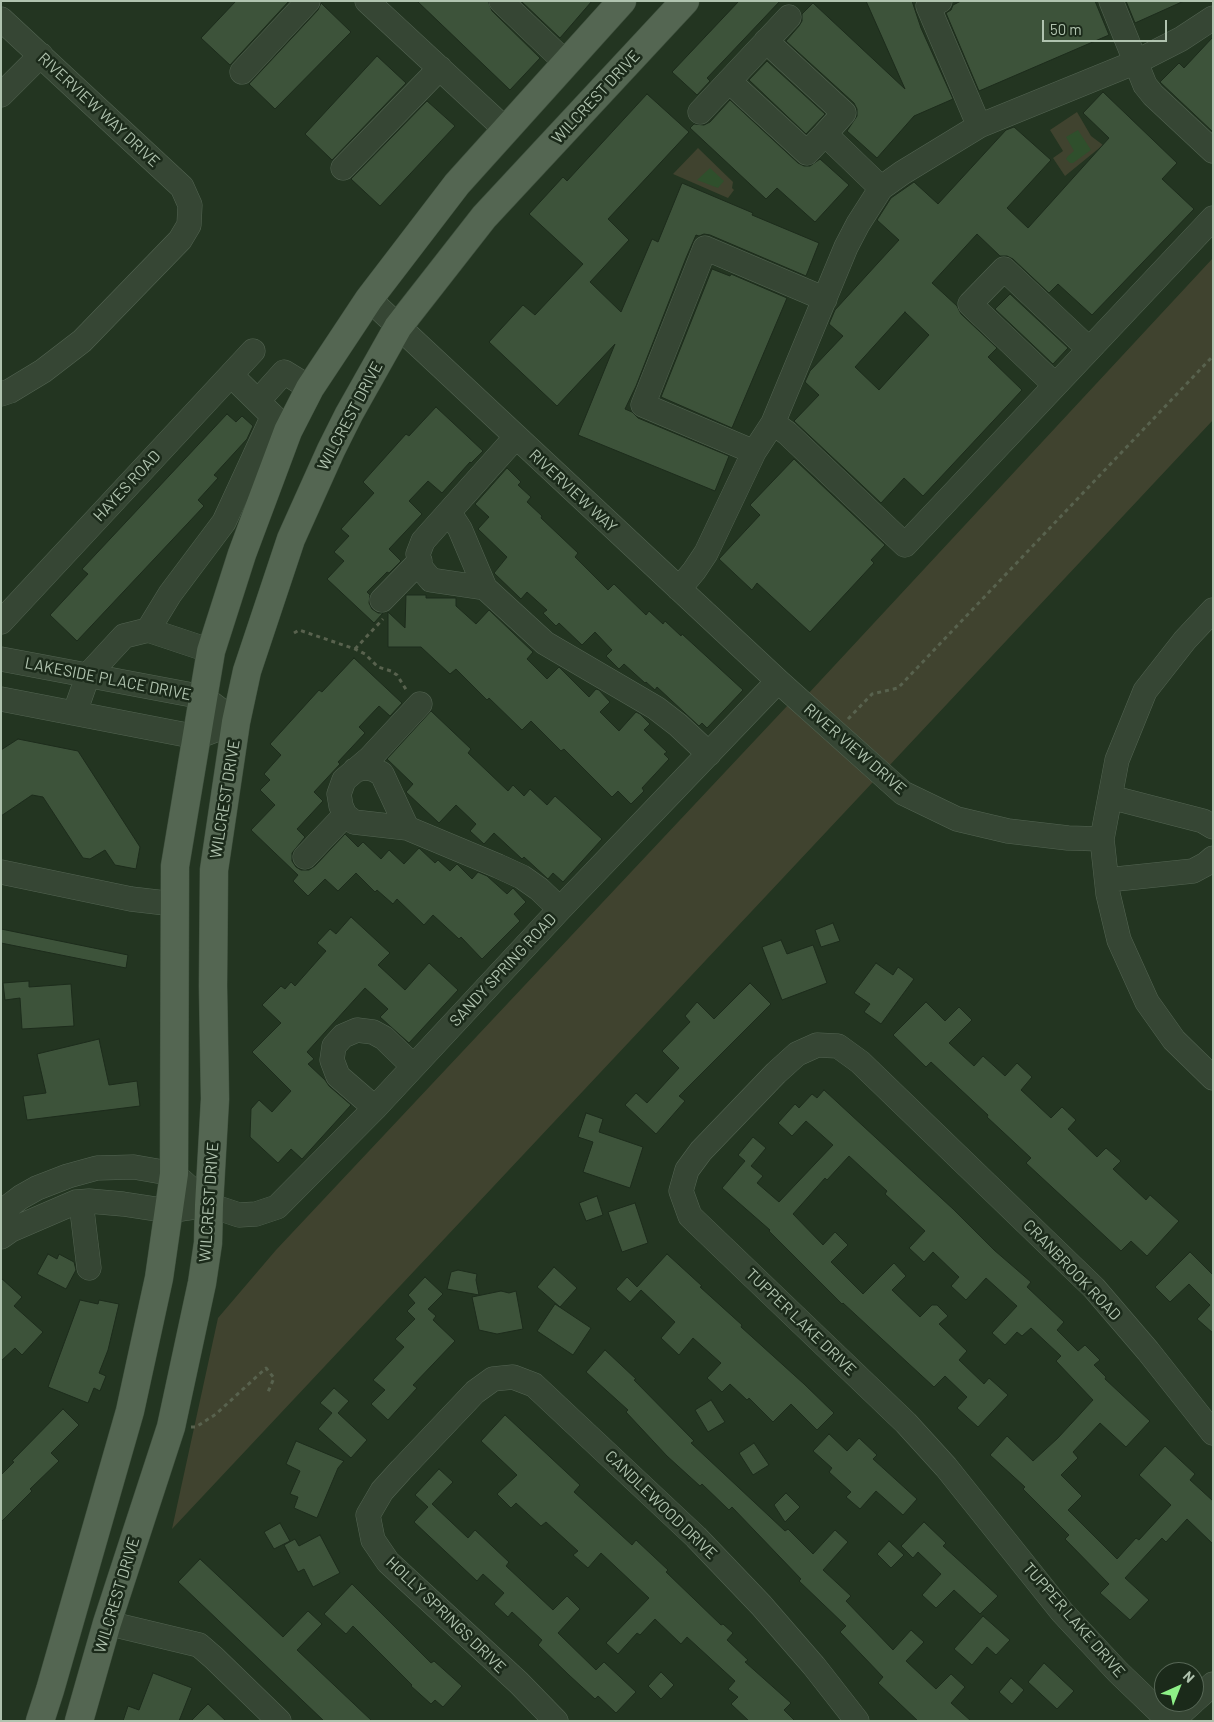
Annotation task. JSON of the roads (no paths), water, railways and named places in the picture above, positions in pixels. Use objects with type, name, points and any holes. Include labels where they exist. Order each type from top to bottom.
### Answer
[{"type":"main road","points":[[40,1721],[130,1411],[159,1278],[174,1174],[175,866],[210,650],[242,554],[273,416],[310,388],[369,299],[457,184],[622,1]]},
{"type":"main road","name":"WILCREST DRIVE","points":[[82,1711],[107,1623],[171,1427],[202,1283],[208,1243],[215,1099],[212,986],[214,870],[236,722],[247,671],[291,539],[331,450],[398,328],[484,217],[685,1]]},
{"type":"main road","points":[[50,1690],[82,1711]]},
{"type":"street","points":[[242,72],[308,1]]},
{"type":"street","points":[[367,1],[505,129]]},
{"type":"street","points":[[501,1],[566,62]]},
{"type":"street","points":[[940,1],[928,6],[979,126]]},
{"type":"street","points":[[1111,1],[1145,85],[1153,95],[1213,151]]},
{"type":"street","points":[[700,112],[789,17]]},
{"type":"street","points":[[679,589],[706,553],[754,452],[773,423],[824,299],[858,224],[881,188],[979,126],[1136,62],[1181,39],[1213,18]]},
{"type":"street","name":"RIVERVIEW WAY DRIVE","points":[[1,19],[182,187],[190,205],[189,225],[180,240],[82,341],[43,372],[10,391],[1,394]]},
{"type":"street","points":[[729,81],[807,153],[825,134],[844,113],[766,41]]},
{"type":"street","points":[[1,95],[40,55]]},
{"type":"street","points":[[343,168],[440,68]]},
{"type":"street","points":[[825,134],[881,188]]},
{"type":"street","points":[[773,423],[787,433],[905,545],[1213,218]]},
{"type":"street","points":[[754,452],[643,404],[705,248],[824,299]]},
{"type":"street","points":[[1056,385],[970,304],[1004,270],[1089,349]]},
{"type":"street","name":"RIVERVIEW WAY","points":[[369,299],[515,438],[778,681]]},
{"type":"street","name":"HAYES ROAD","points":[[1,622],[253,351]]},
{"type":"street","points":[[148,630],[170,594],[224,522],[273,416],[284,372],[310,388]]},
{"type":"street","points":[[231,375],[273,416]]},
{"type":"street","points":[[484,588],[431,580],[421,568],[418,554],[423,541],[515,438]]},
{"type":"street","points":[[449,512],[460,529],[484,588],[544,643],[656,708],[678,725],[708,754]]},
{"type":"street","points":[[208,541],[242,554]]},
{"type":"street","points":[[391,603],[420,561]]},
{"type":"street","points":[[1213,610],[1185,640],[1145,691],[1117,760],[1102,839],[1108,894],[1119,940],[1147,1002],[1174,1040],[1213,1078]]},
{"type":"street","points":[[75,712],[88,676],[124,636],[148,630],[210,650]]},
{"type":"street","name":"LAKESIDE PLACE DRIVE","points":[[1,659],[203,698],[236,722]]},
{"type":"street","name":"SANDY SPRING ROAD","points":[[174,1174],[209,1205],[239,1215],[256,1214],[277,1207],[375,1108],[560,909],[778,681]]},
{"type":"street","name":"RIVER VIEW DRIVE","points":[[778,681],[903,793],[957,819],[1008,831],[1068,838],[1102,839]]},
{"type":"street","points":[[1,699],[196,737],[236,722]]},
{"type":"street","points":[[420,704],[370,758],[349,774],[340,786],[339,800],[345,815],[354,822],[407,828],[522,877],[539,889],[560,909]]},
{"type":"street","points":[[355,770],[373,769],[382,774],[407,828]]},
{"type":"street","points":[[1110,797],[1203,821],[1213,827]]},
{"type":"street","points":[[305,857],[345,815]]},
{"type":"street","points":[[1107,880],[1193,871],[1213,858]]},
{"type":"street","points":[[1,872],[131,899],[174,904]]},
{"type":"street","points":[[375,1108],[338,1076],[332,1060],[334,1046],[343,1036],[357,1030],[373,1032],[384,1038],[414,1066]]},
{"type":"street","name":"TUPPER LAKE DRIVE","points":[[941,1140],[860,1062],[838,1046],[818,1045],[797,1054],[783,1066],[701,1151],[687,1170],[681,1190],[690,1216],[906,1423],[946,1467],[1062,1612],[1118,1672],[1170,1721]]},
{"type":"street","name":"CRANBROOK ROAD","points":[[941,1140],[1094,1288],[1148,1351],[1213,1433]]},
{"type":"street","points":[[1,1212],[20,1197],[38,1188],[97,1168],[134,1167],[174,1174]]},
{"type":"street","points":[[82,1172],[89,1268]]},
{"type":"street","name":"SANDY SPRING ROAD","points":[[1,1237],[11,1230],[43,1215],[76,1202],[169,1211],[209,1205]]},
{"type":"street","name":"CANDLEWOOD DRIVE","points":[[440,1430],[475,1392],[493,1379],[513,1377],[534,1384],[696,1537],[761,1605],[814,1666],[857,1721]]},
{"type":"street","name":"HOLLY SPRINGS DRIVE","points":[[440,1430],[382,1491],[368,1515],[373,1540],[388,1562],[556,1721]]},
{"type":"street","points":[[107,1623],[198,1645],[279,1721]]},
{"type":"street","points":[[1170,1721],[1180,1712]]}]
